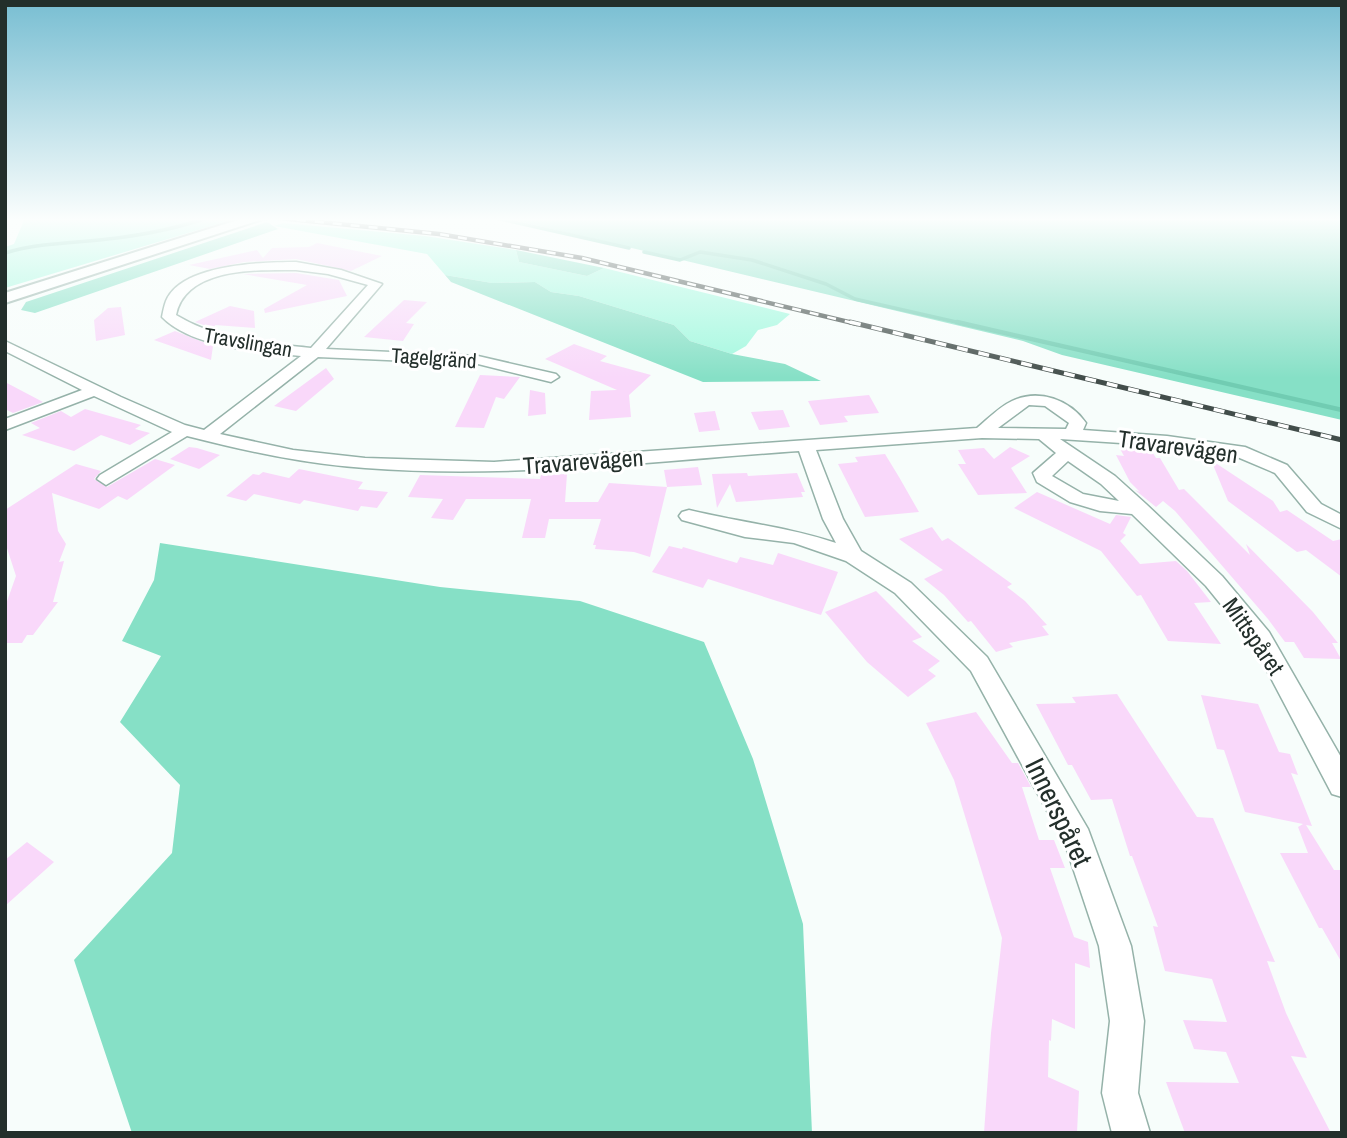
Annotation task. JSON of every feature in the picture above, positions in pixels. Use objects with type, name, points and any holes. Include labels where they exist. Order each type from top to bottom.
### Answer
[{"type":"main road","points":[[5,298],[92,271]]},
{"type":"street","name":"Travslingan","points":[[234,271],[213,275],[174,295],[168,304],[169,317],[176,324],[198,334],[242,344],[315,352],[376,284],[329,271]]},
{"type":"street","name":"Travarevägen","points":[[5,345],[95,390],[186,430],[242,446],[365,463],[494,467],[982,433],[1046,436]]},
{"type":"street","name":"Tagelgränd","points":[[315,352],[480,360],[551,377]]},
{"type":"street","points":[[209,435],[315,352]]},
{"type":"street","points":[[5,425],[95,390]]},
{"type":"street","points":[[982,433],[1018,404],[1036,401],[1062,407],[1078,423],[1069,444],[1042,473],[1043,478],[1052,486],[1100,507],[1139,508]]},
{"type":"street","points":[[106,479],[186,430]]},
{"type":"street","name":"Mittspåret","points":[[1046,436],[1069,444],[1214,581],[1261,638],[1342,785]]},
{"type":"street","name":"Travarevägen","points":[[1069,444],[1167,441],[1239,451],[1281,469],[1314,508],[1342,523]]},
{"type":"street","name":"Innerspåret","points":[[806,446],[833,519],[853,556]]},
{"type":"street","name":"Innerspåret","points":[[689,516],[745,530],[788,536],[853,556],[903,588],[979,664],[1077,839],[1115,946],[1127,1021],[1120,1093],[1131,1133]]},
{"type":"street","name":"Innerspåret","points":[[788,536],[833,519]]},
{"type":"green space","points":[[5,271],[61,271],[5,288]]},
{"type":"green space","points":[[119,271],[156,271],[35,313],[21,310],[26,302]]},
{"type":"green space","points":[[442,271],[563,271],[587,276],[597,271],[617,271],[790,314],[777,325],[758,330],[746,346],[732,354],[690,341],[674,325],[579,296],[551,292],[535,282],[492,283],[445,275]]},
{"type":"green space","points":[[563,271],[597,271],[587,276]]},
{"type":"green space","points":[[729,271],[1342,271],[1342,420],[1062,355],[1023,341]]},
{"type":"green space","points":[[445,275],[492,283],[535,282],[551,292],[579,296],[674,325],[690,341],[732,354],[785,364],[821,381],[703,382],[451,282]]},
{"type":"green space","points":[[160,543],[440,587],[580,601],[704,642],[753,759],[803,924],[812,1133],[132,1133],[74,960],[172,853],[180,785],[120,722],[161,656],[122,641],[154,580]]},
{"type":"building","points":[[296,273],[339,280],[347,296],[265,313],[264,309],[307,285],[243,274]]},
{"type":"building","points":[[404,300],[427,302],[406,323],[414,324],[403,341],[364,337]]},
{"type":"building","points":[[230,306],[254,311],[255,328],[215,325],[215,329],[195,322]]},
{"type":"building","points":[[121,307],[125,335],[96,341],[94,320],[108,308]]},
{"type":"building","points":[[175,331],[213,346],[211,360],[154,340]]},
{"type":"building","points":[[574,344],[607,356],[600,361],[651,375],[629,395],[631,417],[589,420],[591,391],[617,390],[545,359]]},
{"type":"building","points":[[326,368],[334,379],[296,411],[274,406]]},
{"type":"building","points":[[480,375],[520,377],[504,399],[496,397],[484,428],[455,427]]},
{"type":"building","points":[[5,382],[43,402],[13,413],[5,409]]},
{"type":"building","points":[[530,390],[545,393],[546,414],[528,416]]},
{"type":"building","points":[[869,395],[879,413],[844,416],[848,422],[820,425],[808,401]]},
{"type":"building","points":[[85,409],[141,425],[135,429],[150,433],[130,445],[101,435],[74,451],[22,435],[40,428],[31,423],[61,411],[71,417]]},
{"type":"building","points":[[783,410],[790,427],[759,430],[751,412]]},
{"type":"building","points":[[715,411],[720,430],[699,432],[694,413]]},
{"type":"building","points":[[189,447],[220,455],[199,469],[170,459]]},
{"type":"building","points":[[1010,447],[1030,456],[1011,468],[1027,493],[978,495],[958,464],[966,464],[958,450],[984,448],[994,459]]},
{"type":"building","points":[[1119,447],[1151,450],[1156,458],[1160,458],[1179,490],[1184,489],[1250,555],[1246,544],[1313,612],[1338,643],[1332,643],[1341,659],[1304,658],[1294,642],[1285,642],[1175,511],[1163,501],[1156,507],[1135,490],[1140,492],[1130,482],[1116,455],[1124,456]]},
{"type":"building","points":[[885,454],[919,512],[865,517],[838,464],[858,462],[855,457]]},
{"type":"building","points":[[155,459],[175,465],[127,500],[118,496],[99,509],[52,493],[58,531],[66,544],[59,562],[64,561],[53,602],[58,602],[33,635],[27,635],[22,643],[5,643],[5,607],[16,576],[5,542],[5,510],[76,464],[101,471],[94,479],[107,487]]},
{"type":"building","points":[[1211,460],[1273,501],[1280,512],[1287,510],[1333,541],[1342,539],[1342,577],[1306,550],[1297,552],[1228,501]]},
{"type":"building","points":[[698,467],[702,485],[667,487],[664,470]]},
{"type":"building","points":[[299,469],[363,482],[358,489],[388,492],[377,508],[361,506],[358,511],[304,500],[300,504],[254,494],[246,501],[226,496],[253,474],[259,475],[263,472],[289,478]]},
{"type":"building","points":[[747,473],[748,476],[797,473],[805,492],[801,492],[803,497],[736,502],[730,484],[717,508],[712,474]]},
{"type":"building","points":[[567,474],[565,502],[598,502],[609,483],[667,487],[650,557],[634,552],[595,549],[596,545],[593,545],[601,519],[549,519],[545,538],[522,538],[531,499],[466,499],[453,520],[431,518],[443,499],[408,497],[420,475],[540,479],[541,475]]},
{"type":"building","points":[[1037,492],[1110,524],[1116,515],[1131,517],[1123,533],[1126,535],[1120,541],[1140,564],[1176,561],[1187,571],[1211,602],[1194,603],[1221,644],[1168,641],[1141,595],[1137,596],[1101,551],[1014,508]]},
{"type":"building","points":[[932,527],[942,541],[948,538],[1012,584],[1007,587],[1025,601],[1047,625],[1042,626],[1049,635],[1009,643],[1013,647],[996,652],[971,621],[968,622],[944,595],[924,579],[943,570],[899,539]]},
{"type":"building","points":[[669,546],[683,547],[737,563],[740,557],[773,565],[778,553],[838,572],[821,615],[708,579],[703,588],[652,572]]},
{"type":"building","points":[[876,591],[922,637],[912,641],[940,661],[928,670],[936,676],[908,697],[867,662],[825,612]]},
{"type":"building","points":[[1117,694],[1197,817],[1213,818],[1275,962],[1267,961],[1286,1013],[1307,1058],[1291,1056],[1331,1133],[1185,1133],[1166,1082],[1239,1083],[1226,1052],[1194,1049],[1183,1020],[1227,1022],[1212,979],[1165,971],[1153,926],[1158,927],[1130,856],[1112,799],[1091,800],[1072,765],[1068,765],[1036,704],[1076,703],[1072,697]]},
{"type":"building","points":[[1201,695],[1258,704],[1279,752],[1290,754],[1298,775],[1291,773],[1312,826],[1306,825],[1334,870],[1342,870],[1342,963],[1322,928],[1319,928],[1280,853],[1308,853],[1298,827],[1303,824],[1245,812],[1224,750],[1217,749]]},
{"type":"building","points":[[976,712],[1012,763],[1018,763],[1031,787],[1022,787],[1039,840],[1054,840],[1065,868],[1050,868],[1074,937],[1088,942],[1090,968],[1075,963],[1075,1029],[1052,1019],[1051,1041],[1049,1040],[1048,1077],[1079,1091],[1077,1133],[984,1133],[991,1033],[1002,938],[954,780],[926,723]]},
{"type":"building","points":[[27,842],[54,862],[5,906],[5,860]]},
{"type":"waterway","points":[[786,271],[826,284],[855,299],[965,324]]},
{"type":"waterway","points":[[957,322],[1342,410]]},
{"type":"railway","points":[[637,271],[857,324]]},
{"type":"railway","points":[[850,322],[1342,440]]}]
